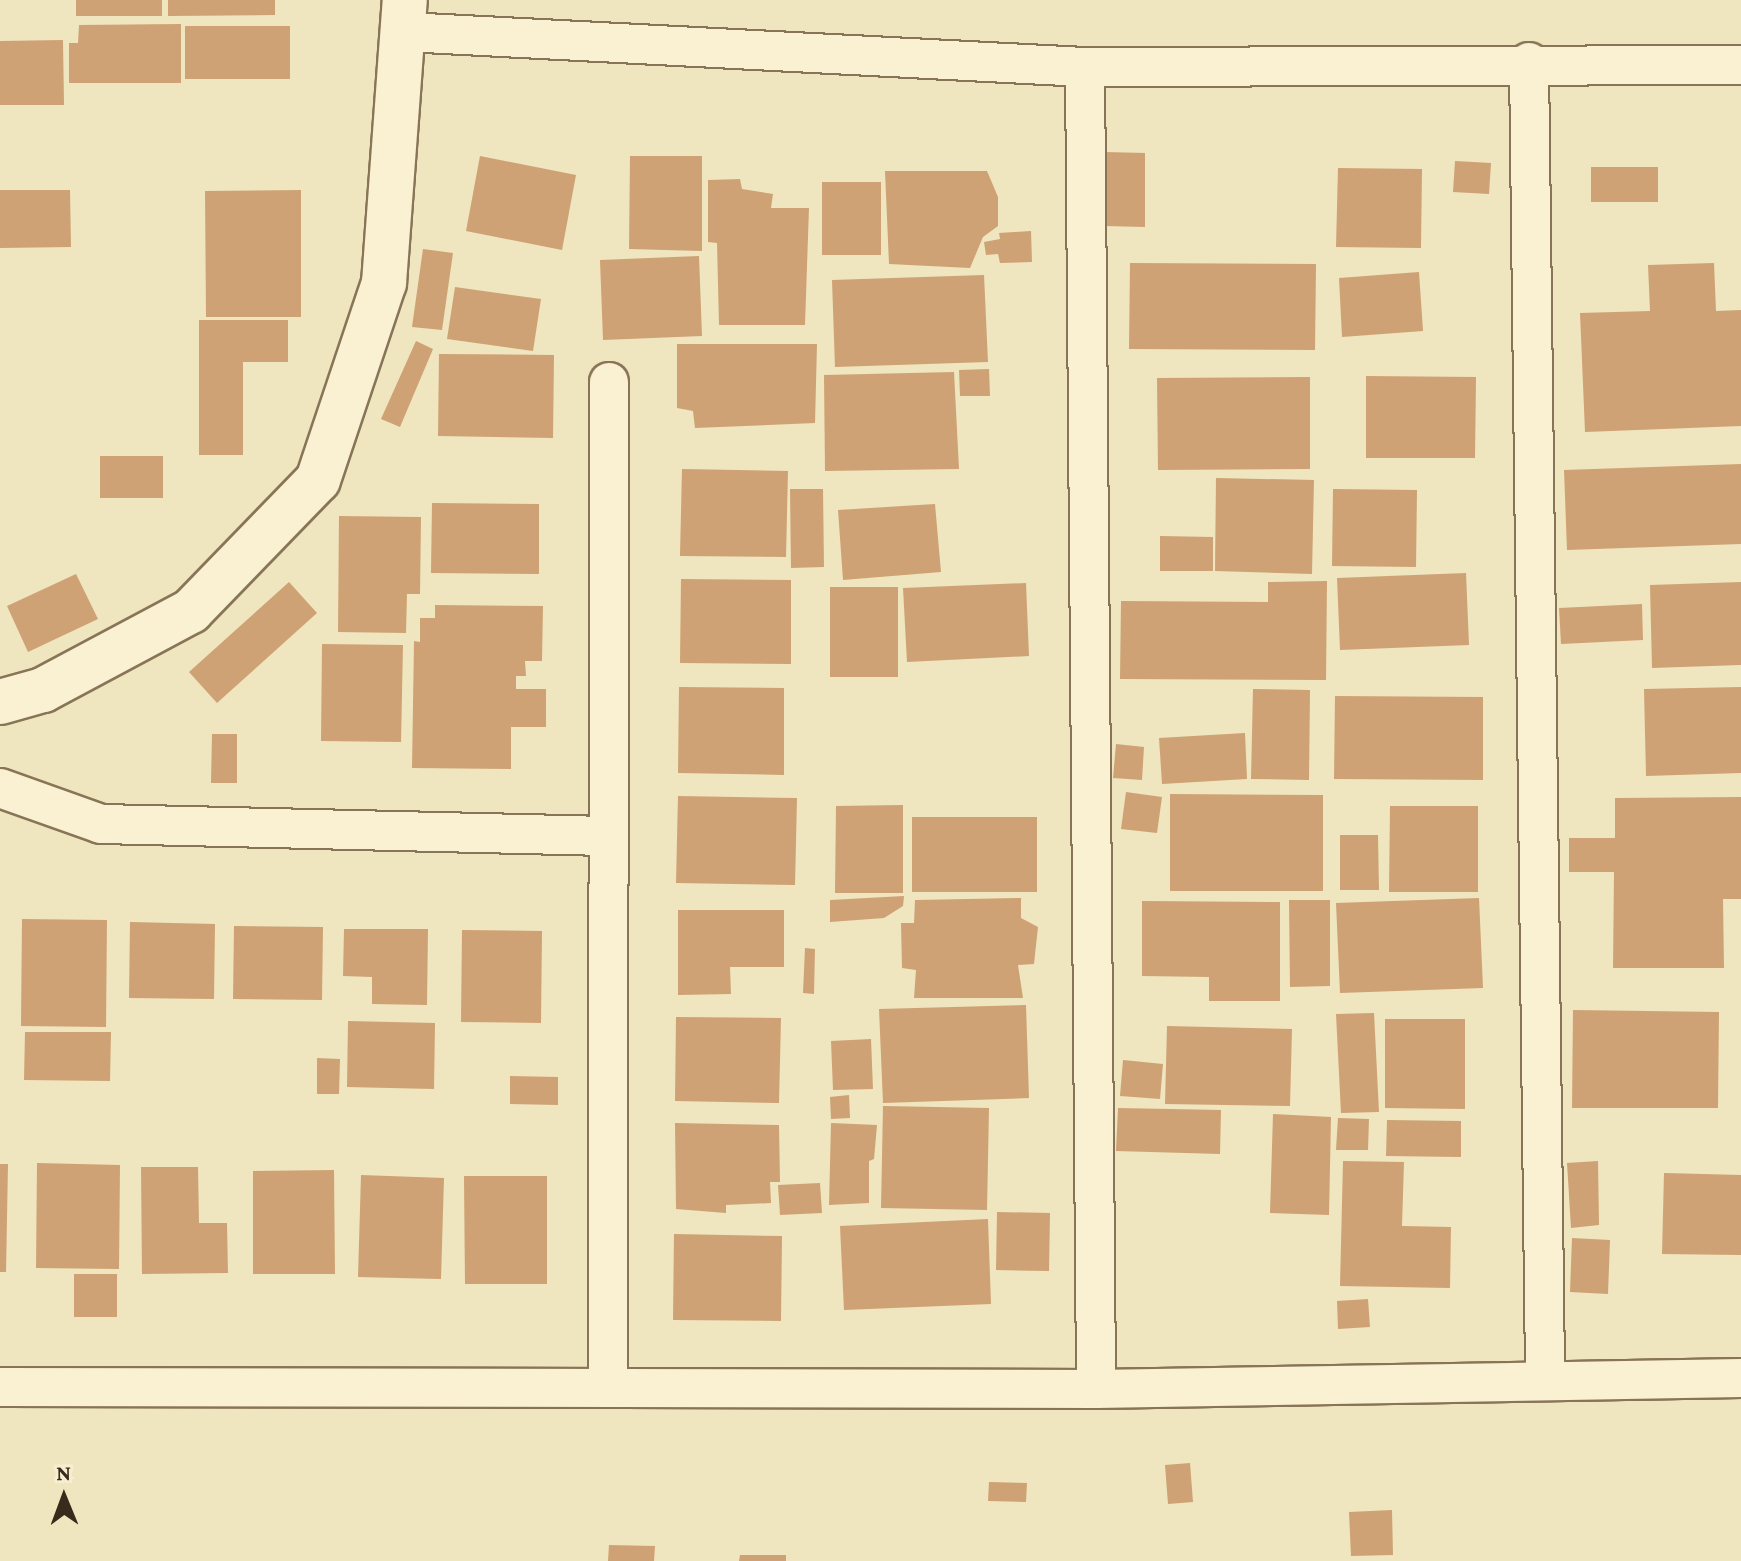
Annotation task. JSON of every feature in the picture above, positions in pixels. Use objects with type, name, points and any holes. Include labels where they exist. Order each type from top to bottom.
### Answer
[{"type":"street","points":[[0,702],[43,690],[191,611],[318,480],[384,283],[405,16],[1085,67],[1529,62],[1741,65]]},
{"type":"street","points":[[1529,62],[1545,1380]]},
{"type":"street","points":[[1085,67],[1096,1389]]},
{"type":"street","points":[[608,1388],[609,382]]},
{"type":"street","points":[[0,788],[101,824],[608,836]]},
{"type":"street","points":[[0,1387],[1096,1389],[1741,1378]]},
{"type":"building","points":[[76,0],[162,0],[162,16],[76,16]]},
{"type":"building","points":[[168,0],[275,0],[275,15],[168,16]]},
{"type":"building","points":[[181,24],[181,83],[69,83],[69,43],[78,43],[79,25]]},
{"type":"building","points":[[185,26],[290,26],[290,79],[185,79]]},
{"type":"building","points":[[63,40],[64,105],[0,105],[0,41]]},
{"type":"building","points":[[1105,152],[1145,153],[1145,227],[1105,226]]},
{"type":"building","points":[[480,156],[576,175],[562,250],[466,231]]},
{"type":"building","points":[[630,156],[702,156],[702,251],[629,249]]},
{"type":"building","points":[[1455,161],[1491,163],[1489,194],[1453,192]]},
{"type":"building","points":[[1591,167],[1658,167],[1658,202],[1591,202]]},
{"type":"building","points":[[1338,168],[1422,169],[1421,248],[1336,247]]},
{"type":"building","points":[[885,171],[987,171],[998,197],[998,226],[983,237],[970,268],[889,264]]},
{"type":"building","points":[[740,179],[742,189],[773,194],[771,208],[809,208],[805,325],[719,325],[717,243],[708,242],[708,180]]},
{"type":"building","points":[[822,182],[881,182],[881,255],[822,255]]},
{"type":"building","points":[[0,190],[70,190],[71,247],[0,248]]},
{"type":"building","points":[[301,190],[301,317],[206,317],[205,191]]},
{"type":"building","points":[[1031,231],[1032,262],[1000,263],[998,254],[986,255],[984,242],[1000,239],[999,233]]},
{"type":"building","points":[[423,249],[453,253],[442,330],[412,327]]},
{"type":"building","points":[[699,256],[702,336],[603,340],[600,260]]},
{"type":"building","points":[[1130,263],[1316,264],[1315,350],[1129,349]]},
{"type":"building","points":[[1714,263],[1716,311],[1741,310],[1741,426],[1585,432],[1580,313],[1650,311],[1648,265]]},
{"type":"building","points":[[1419,272],[1423,331],[1342,337],[1339,278]]},
{"type":"building","points":[[984,275],[988,362],[835,367],[832,280]]},
{"type":"building","points":[[455,287],[541,299],[533,351],[447,339]]},
{"type":"building","points":[[199,320],[288,320],[288,362],[243,362],[243,455],[199,455]]},
{"type":"building","points":[[416,341],[433,349],[400,427],[381,419]]},
{"type":"building","points":[[677,344],[817,344],[815,423],[695,428],[693,411],[677,408]]},
{"type":"building","points":[[439,354],[554,355],[553,438],[438,436]]},
{"type":"building","points":[[989,369],[990,396],[960,396],[959,370]]},
{"type":"building","points":[[954,372],[959,469],[825,471],[824,375]]},
{"type":"building","points":[[1366,376],[1476,377],[1475,458],[1366,458]]},
{"type":"building","points":[[1310,377],[1310,469],[1158,470],[1157,378]]},
{"type":"building","points":[[100,456],[163,456],[163,498],[100,498]]},
{"type":"building","points":[[1741,464],[1741,544],[1567,550],[1564,470]]},
{"type":"building","points":[[682,469],[788,471],[786,557],[680,556]]},
{"type":"building","points":[[1216,478],[1314,480],[1312,574],[1215,571]]},
{"type":"building","points":[[790,489],[823,489],[824,567],[791,568]]},
{"type":"building","points":[[1333,489],[1417,490],[1416,567],[1332,566]]},
{"type":"building","points":[[432,503],[539,504],[539,574],[431,573]]},
{"type":"building","points":[[935,504],[941,572],[843,580],[838,510]]},
{"type":"building","points":[[339,516],[421,517],[420,594],[407,594],[406,633],[338,632]]},
{"type":"building","points":[[1160,536],[1213,537],[1213,571],[1160,571]]},
{"type":"building","points":[[1466,573],[1469,645],[1340,650],[1337,578]]},
{"type":"building","points":[[76,574],[98,619],[28,652],[7,606]]},
{"type":"building","points":[[681,579],[791,580],[791,664],[680,663]]},
{"type":"building","points":[[1327,581],[1326,680],[1120,679],[1121,601],[1268,602],[1268,582]]},
{"type":"building","points":[[289,582],[317,613],[217,703],[189,672]]},
{"type":"building","points":[[1741,582],[1741,665],[1652,668],[1650,585]]},
{"type":"building","points":[[1026,583],[1029,656],[907,662],[903,588]]},
{"type":"building","points":[[830,587],[898,587],[898,677],[830,677]]},
{"type":"building","points":[[1642,604],[1643,640],[1561,644],[1559,608]]},
{"type":"building","points":[[435,605],[543,606],[542,661],[525,661],[526,676],[516,676],[516,689],[546,689],[546,727],[511,727],[511,769],[412,768],[414,641],[420,642],[420,618],[435,618]]},
{"type":"building","points":[[322,644],[403,645],[401,742],[321,741]]},
{"type":"building","points":[[679,687],[784,688],[784,775],[678,773]]},
{"type":"building","points":[[1741,687],[1741,773],[1646,776],[1644,689]]},
{"type":"building","points":[[1253,689],[1310,690],[1309,780],[1251,779]]},
{"type":"building","points":[[1335,696],[1483,697],[1483,780],[1334,779]]},
{"type":"building","points":[[1245,733],[1247,779],[1162,784],[1159,738]]},
{"type":"building","points":[[212,734],[237,734],[237,783],[211,783]]},
{"type":"building","points":[[1116,744],[1144,747],[1142,780],[1113,778]]},
{"type":"building","points":[[1126,792],[1162,797],[1157,833],[1121,829]]},
{"type":"building","points":[[1170,794],[1323,795],[1323,891],[1170,891]]},
{"type":"building","points":[[678,796],[797,798],[795,885],[676,883]]},
{"type":"building","points":[[1741,797],[1741,899],[1723,899],[1724,968],[1613,968],[1614,872],[1569,872],[1569,838],[1615,838],[1615,798]]},
{"type":"building","points":[[903,805],[903,893],[835,893],[836,806]]},
{"type":"building","points":[[1390,806],[1478,806],[1478,892],[1389,892]]},
{"type":"building","points":[[912,817],[1037,817],[1037,892],[912,892]]},
{"type":"building","points":[[1340,835],[1378,835],[1379,890],[1340,890]]},
{"type":"building","points":[[904,896],[903,906],[884,918],[830,922],[830,900]]},
{"type":"building","points":[[1021,898],[1021,918],[1038,927],[1034,964],[1018,965],[1023,998],[914,998],[916,970],[902,968],[901,923],[914,923],[915,900]]},
{"type":"building","points":[[1479,898],[1483,988],[1340,993],[1336,903]]},
{"type":"building","points":[[1289,900],[1330,900],[1330,986],[1290,987]]},
{"type":"building","points":[[1142,901],[1280,902],[1280,1001],[1209,1001],[1209,977],[1142,976]]},
{"type":"building","points":[[678,910],[784,910],[784,967],[730,967],[731,994],[678,995]]},
{"type":"building","points":[[22,919],[107,920],[106,1027],[21,1026]]},
{"type":"building","points":[[130,922],[215,924],[214,999],[129,998]]},
{"type":"building","points":[[234,926],[323,927],[322,1000],[233,999]]},
{"type":"building","points":[[344,929],[428,929],[427,1005],[372,1004],[372,977],[343,976]]},
{"type":"building","points":[[462,930],[542,931],[541,1023],[461,1022]]},
{"type":"building","points":[[805,948],[815,949],[814,994],[803,993]]},
{"type":"building","points":[[1026,1005],[1029,1098],[883,1103],[879,1009]]},
{"type":"building","points":[[1573,1010],[1719,1012],[1718,1108],[1572,1108]]},
{"type":"building","points":[[1374,1013],[1379,1112],[1341,1113],[1336,1014]]},
{"type":"building","points":[[676,1017],[781,1018],[779,1103],[675,1101]]},
{"type":"building","points":[[1385,1019],[1465,1019],[1465,1109],[1385,1108]]},
{"type":"building","points":[[348,1021],[435,1023],[434,1089],[347,1087]]},
{"type":"building","points":[[1167,1026],[1292,1029],[1290,1106],[1165,1104]]},
{"type":"building","points":[[25,1032],[111,1032],[110,1081],[24,1080]]},
{"type":"building","points":[[871,1039],[873,1089],[833,1090],[831,1041]]},
{"type":"building","points":[[317,1058],[340,1059],[339,1094],[317,1094]]},
{"type":"building","points":[[1123,1060],[1163,1064],[1160,1099],[1120,1096]]},
{"type":"building","points":[[510,1076],[558,1077],[558,1105],[510,1104]]},
{"type":"building","points":[[849,1095],[850,1118],[831,1119],[830,1097]]},
{"type":"building","points":[[883,1106],[989,1108],[987,1210],[881,1208]]},
{"type":"building","points":[[1118,1108],[1221,1110],[1220,1154],[1116,1151]]},
{"type":"building","points":[[1273,1114],[1331,1117],[1329,1215],[1270,1213]]},
{"type":"building","points":[[1338,1118],[1369,1119],[1368,1150],[1336,1150]]},
{"type":"building","points":[[1387,1120],[1461,1121],[1461,1157],[1386,1156]]},
{"type":"building","points":[[675,1123],[779,1125],[780,1182],[770,1182],[771,1203],[726,1205],[726,1213],[676,1209]]},
{"type":"building","points":[[831,1123],[877,1125],[874,1159],[869,1161],[869,1203],[829,1205]]},
{"type":"building","points":[[1343,1161],[1404,1162],[1402,1226],[1451,1227],[1450,1288],[1340,1286]]},
{"type":"building","points":[[1598,1161],[1599,1225],[1571,1228],[1567,1163]]},
{"type":"building","points":[[37,1163],[120,1165],[119,1269],[36,1268]]},
{"type":"building","points":[[0,1164],[8,1164],[6,1272],[0,1272]]},
{"type":"building","points":[[141,1167],[198,1167],[199,1223],[227,1223],[228,1273],[142,1274]]},
{"type":"building","points":[[334,1170],[335,1274],[253,1274],[253,1171]]},
{"type":"building","points":[[1664,1173],[1741,1175],[1741,1255],[1662,1254]]},
{"type":"building","points":[[361,1175],[444,1178],[441,1279],[358,1277]]},
{"type":"building","points":[[464,1176],[547,1176],[547,1284],[465,1284]]},
{"type":"building","points":[[820,1183],[822,1213],[780,1215],[778,1185]]},
{"type":"building","points":[[997,1212],[1050,1213],[1049,1271],[996,1270]]},
{"type":"building","points":[[988,1219],[991,1304],[844,1310],[840,1226]]},
{"type":"building","points":[[674,1234],[782,1236],[781,1321],[673,1320]]},
{"type":"building","points":[[1572,1238],[1610,1240],[1608,1294],[1570,1292]]},
{"type":"building","points":[[74,1274],[117,1274],[117,1317],[74,1317]]},
{"type":"building","points":[[1368,1299],[1370,1327],[1338,1329],[1337,1301]]},
{"type":"building","points":[[1190,1463],[1193,1502],[1168,1504],[1165,1465]]},
{"type":"building","points":[[989,1482],[1027,1483],[1026,1502],[988,1501]]},
{"type":"building","points":[[1392,1510],[1393,1555],[1351,1556],[1349,1512]]},
{"type":"building","points":[[609,1545],[655,1546],[654,1561],[608,1561]]},
{"type":"building","points":[[740,1555],[786,1555],[786,1561],[739,1561]]}]
